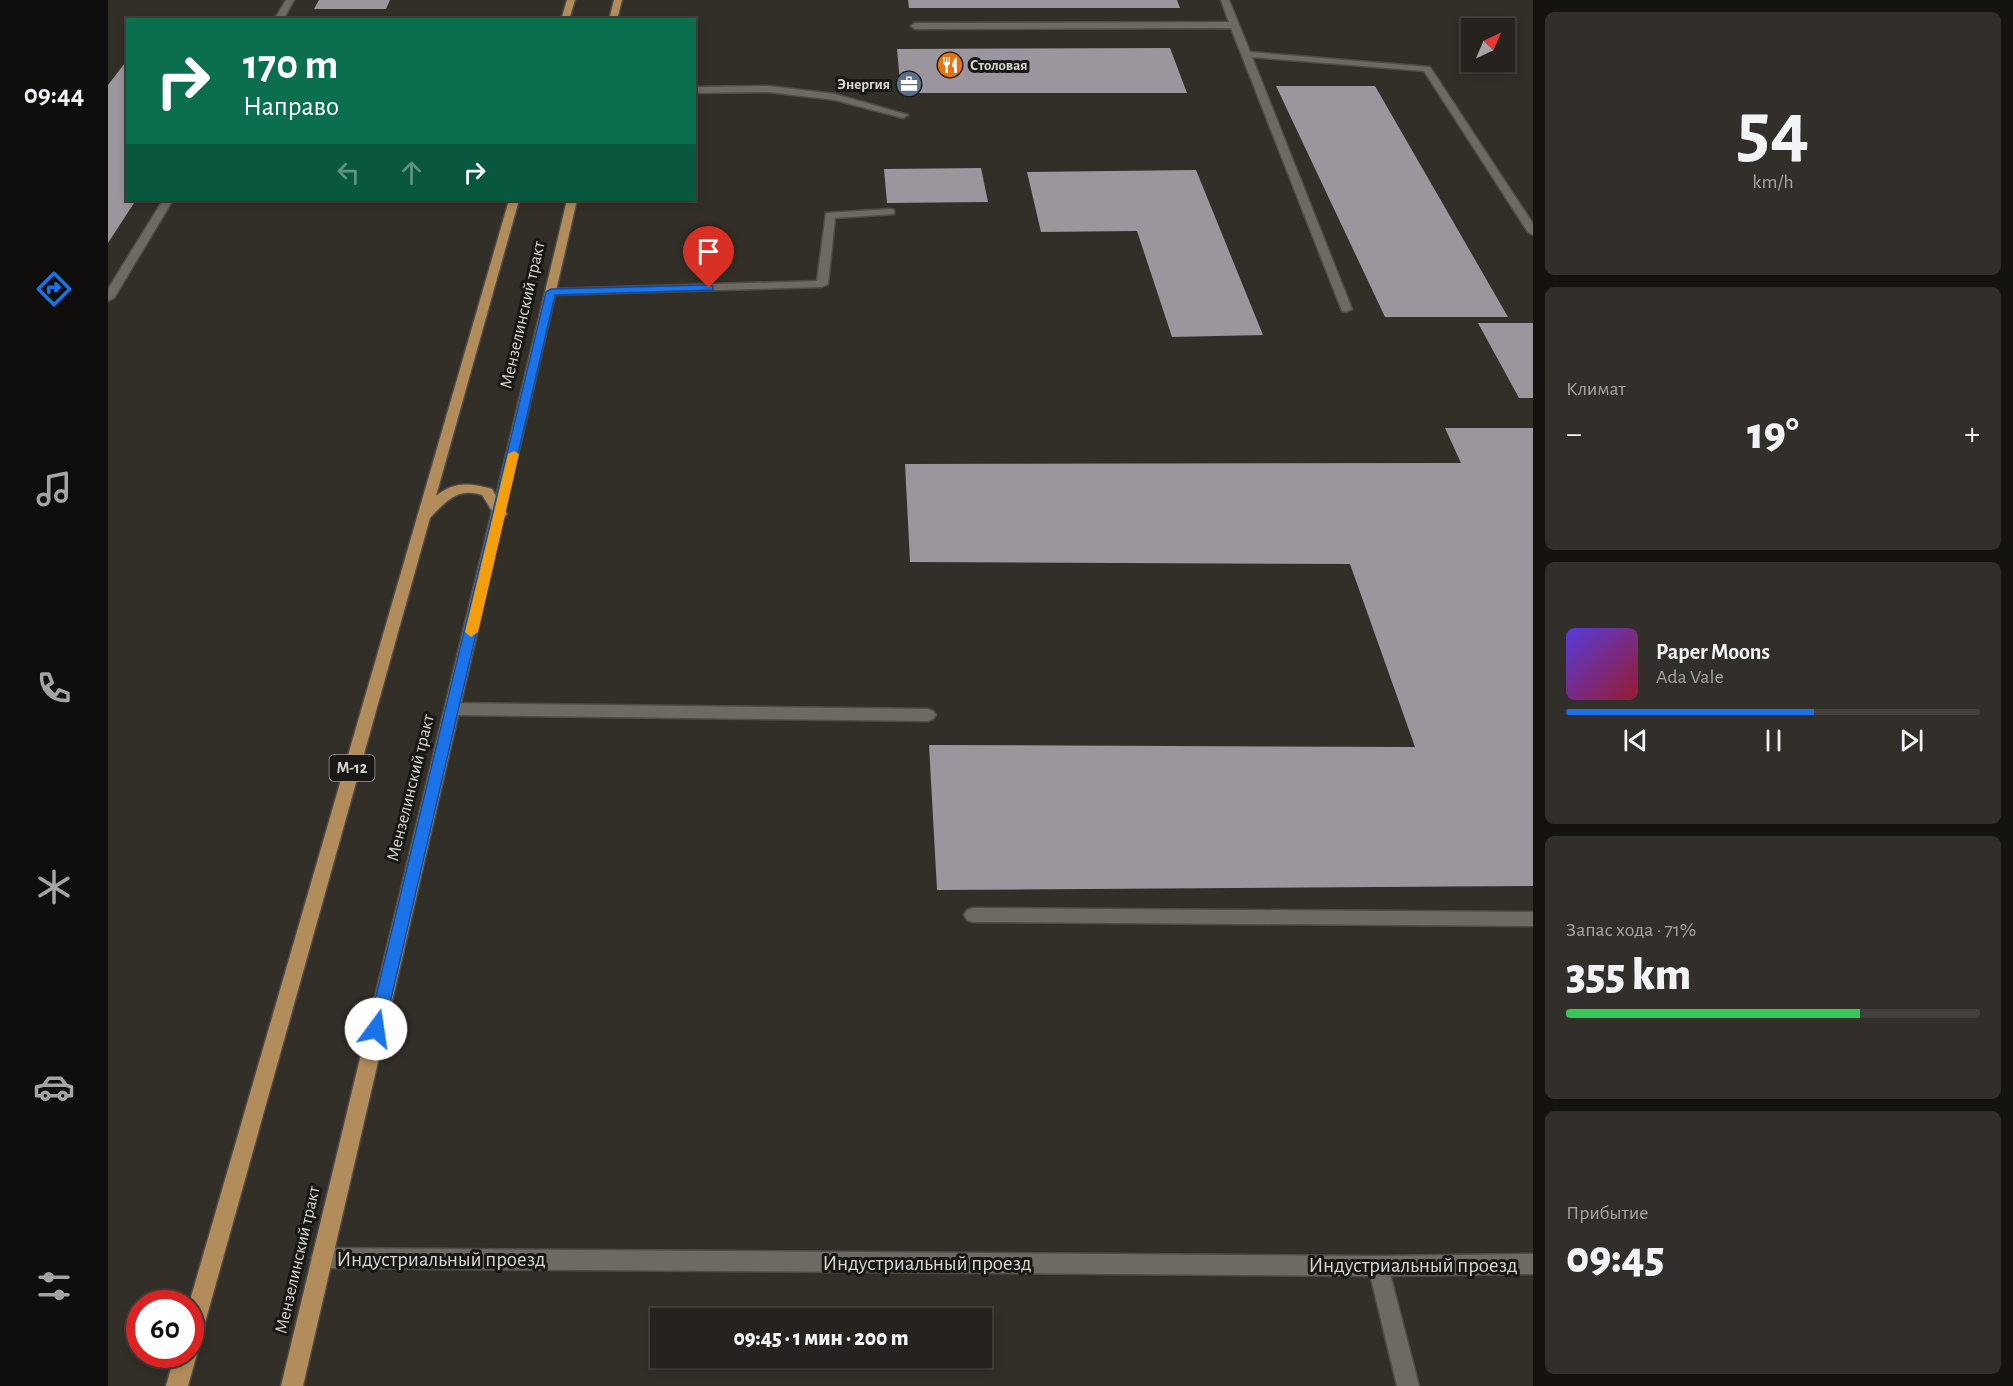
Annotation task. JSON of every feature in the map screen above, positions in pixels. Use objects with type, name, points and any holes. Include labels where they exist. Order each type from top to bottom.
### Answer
[{"type":"main road","points":[[566,18],[571,0]]},
{"type":"main road","points":[[614,18],[618,0]]},
{"type":"main road","name":"Мензелинский тракт","points":[[203,1290],[514,201]]},
{"type":"main road","name":"Мензелинский тракт","points":[[292,1386],[500,513],[572,201]]},
{"type":"main road","points":[[423,516],[447,493],[470,485],[487,492],[500,513]]},
{"type":"main road","points":[[177,1386],[182,1368]]},
{"type":"street","points":[[279,18],[290,0]]},
{"type":"street","points":[[1225,0],[1346,309]]},
{"type":"street","points":[[915,26],[1234,25]]},
{"type":"street","points":[[1246,54],[1427,69],[1533,232]]},
{"type":"street","points":[[696,90],[768,89],[835,97],[903,115]]},
{"type":"street","points":[[108,298],[167,201]]},
{"type":"street","points":[[551,292],[822,284],[830,215],[890,212]]},
{"type":"street","points":[[453,709],[928,715]]},
{"type":"street","points":[[973,915],[1533,919]]},
{"type":"street","name":"Индустриальный проезд","points":[[321,1258],[1378,1266],[1533,1264]]},
{"type":"street","points":[[1378,1266],[1408,1386]]},
{"type":"building","points":[[319,0],[390,0],[386,9],[314,9]]},
{"type":"building","points":[[908,0],[1177,0],[1180,8],[909,8]]},
{"type":"building","points":[[1170,48],[1187,93],[901,93],[897,49]]},
{"type":"building","points":[[126,62],[126,201],[135,201],[108,243],[108,85]]},
{"type":"building","points":[[1276,86],[1375,86],[1508,317],[1385,317]]},
{"type":"building","points":[[981,168],[988,202],[887,203],[884,169]]},
{"type":"building","points":[[1196,170],[1263,335],[1172,337],[1137,231],[1041,232],[1027,172]]},
{"type":"building","points":[[1478,323],[1533,323],[1533,398],[1519,398]]},
{"type":"building","points":[[1445,428],[1533,428],[1533,886],[937,890],[929,745],[1415,747],[1350,564],[910,562],[905,464],[1461,463]]},
{"type":"slow traffic","points":[[471,632],[514,454]]},
{"type":"place","name":"Столовая","points":[[950,65]]},
{"type":"place","name":"Энергия","points":[[909,84]]},
{"type":"route","points":[[376,1029],[551,292],[709,288]]}]
